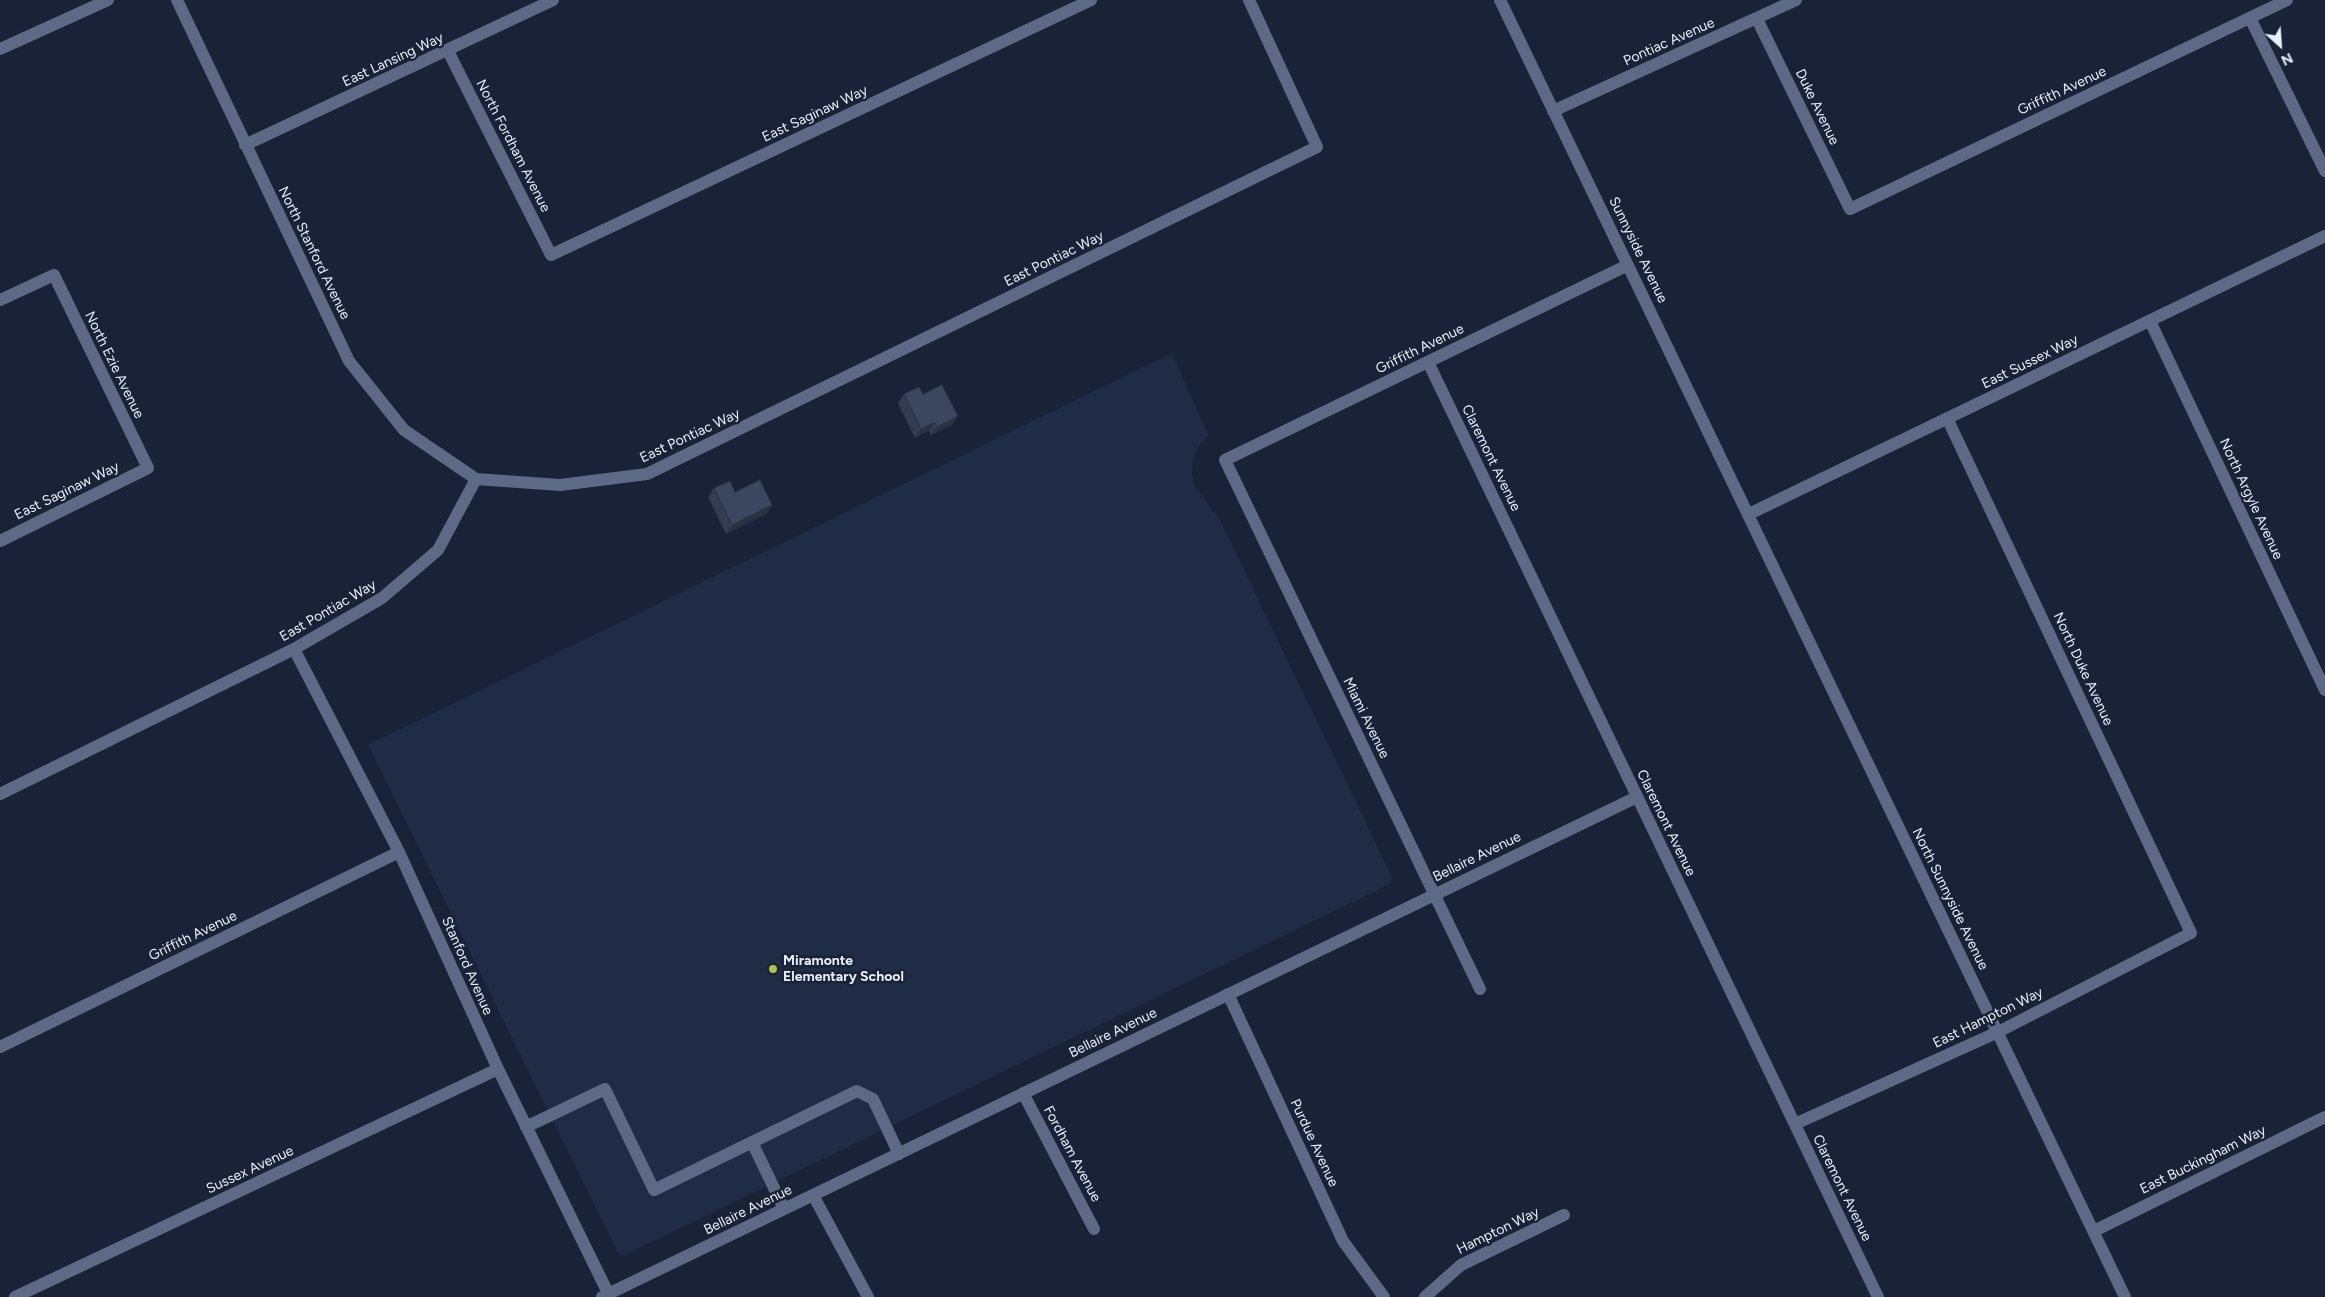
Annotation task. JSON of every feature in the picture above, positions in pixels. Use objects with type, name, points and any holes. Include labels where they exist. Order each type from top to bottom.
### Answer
[{"type":"street","points":[[0,48],[108,0]]},
{"type":"street","name":"North Stanford Avenue","points":[[177,0],[348,361],[404,430],[476,479]]},
{"type":"street","name":"East Lansing Way","points":[[245,145],[448,52],[553,0]]},
{"type":"street","name":"East Saginaw Way","points":[[552,255],[1091,0]]},
{"type":"street","name":"East Pontiac Way","points":[[0,794],[294,649],[382,598],[438,550],[476,479],[560,485],[647,474],[1317,147],[1249,0]]},
{"type":"street","name":"Sunnyside Avenue","points":[[1500,0],[1749,514]]},
{"type":"street","name":"Pontiac Avenue","points":[[1553,111],[1796,0]]},
{"type":"street","name":"Griffith Avenue","points":[[1850,208],[2287,0]]},
{"type":"street","points":[[2250,18],[2325,171]]},
{"type":"street","name":"Duke Avenue","points":[[1757,19],[1850,208]]},
{"type":"street","name":"North Fordham Avenue","points":[[448,52],[552,255]]},
{"type":"street","name":"East Sussex Way","points":[[1749,514],[2325,236]]},
{"type":"street","name":"Griffith Avenue","points":[[1225,460],[1628,265]]},
{"type":"street","name":"North Ezie Avenue","points":[[0,300],[54,275],[148,468]]},
{"type":"street","name":"North Argyle Avenue","points":[[2150,321],[2325,690]]},
{"type":"street","name":"Claremont Avenue","points":[[1428,362],[1878,1297]]},
{"type":"street","name":"North Duke Avenue","points":[[1948,418],[2192,933]]},
{"type":"street","name":"Miami Avenue","points":[[1225,460],[1480,989]]},
{"type":"street","name":"East Saginaw Way","points":[[0,541],[148,468]]},
{"type":"street","name":"North Sunnyside Avenue","points":[[1749,514],[2125,1297]]},
{"type":"street","name":"Stanford Avenue","points":[[294,649],[399,852],[498,1069],[607,1296]]},
{"type":"street","name":"Bellaire Avenue","points":[[607,1296],[1637,796]]},
{"type":"street","name":"Griffith Avenue","points":[[0,1047],[399,852]]},
{"type":"street","name":"East Hampton Way","points":[[1795,1124],[1998,1032],[2192,933]]},
{"type":"street","name":"Purdue Avenue","points":[[1228,994],[1343,1241],[1384,1297]]},
{"type":"street","name":"Sussex Avenue","points":[[15,1297],[498,1069]]},
{"type":"street","points":[[526,1127],[606,1089],[654,1190],[857,1091],[873,1099],[899,1154]]},
{"type":"street","name":"Fordham Avenue","points":[[1023,1093],[1094,1229]]},
{"type":"street","name":"East Buckingham Way","points":[[2094,1231],[2325,1117]]},
{"type":"street","points":[[752,1142],[784,1209]]},
{"type":"street","points":[[813,1195],[868,1297]]},
{"type":"street","name":"Hampton Way","points":[[1425,1297],[1461,1266],[1564,1215]]},
{"type":"shaded area","points":[[1172,353],[1208,435],[1199,446],[1193,459],[1192,473],[1194,486],[1219,518],[1392,877],[1390,884],[625,1255],[618,1253],[368,745]]},
{"type":"building","points":[[942,385],[958,416],[937,427],[935,422],[921,429],[904,394],[919,387],[923,394]]},
{"type":"building","points":[[760,480],[772,505],[732,525],[714,488],[730,481],[735,492]]},
{"type":"place","name":"Miramonte Elementary School","points":[[773,969]]}]
